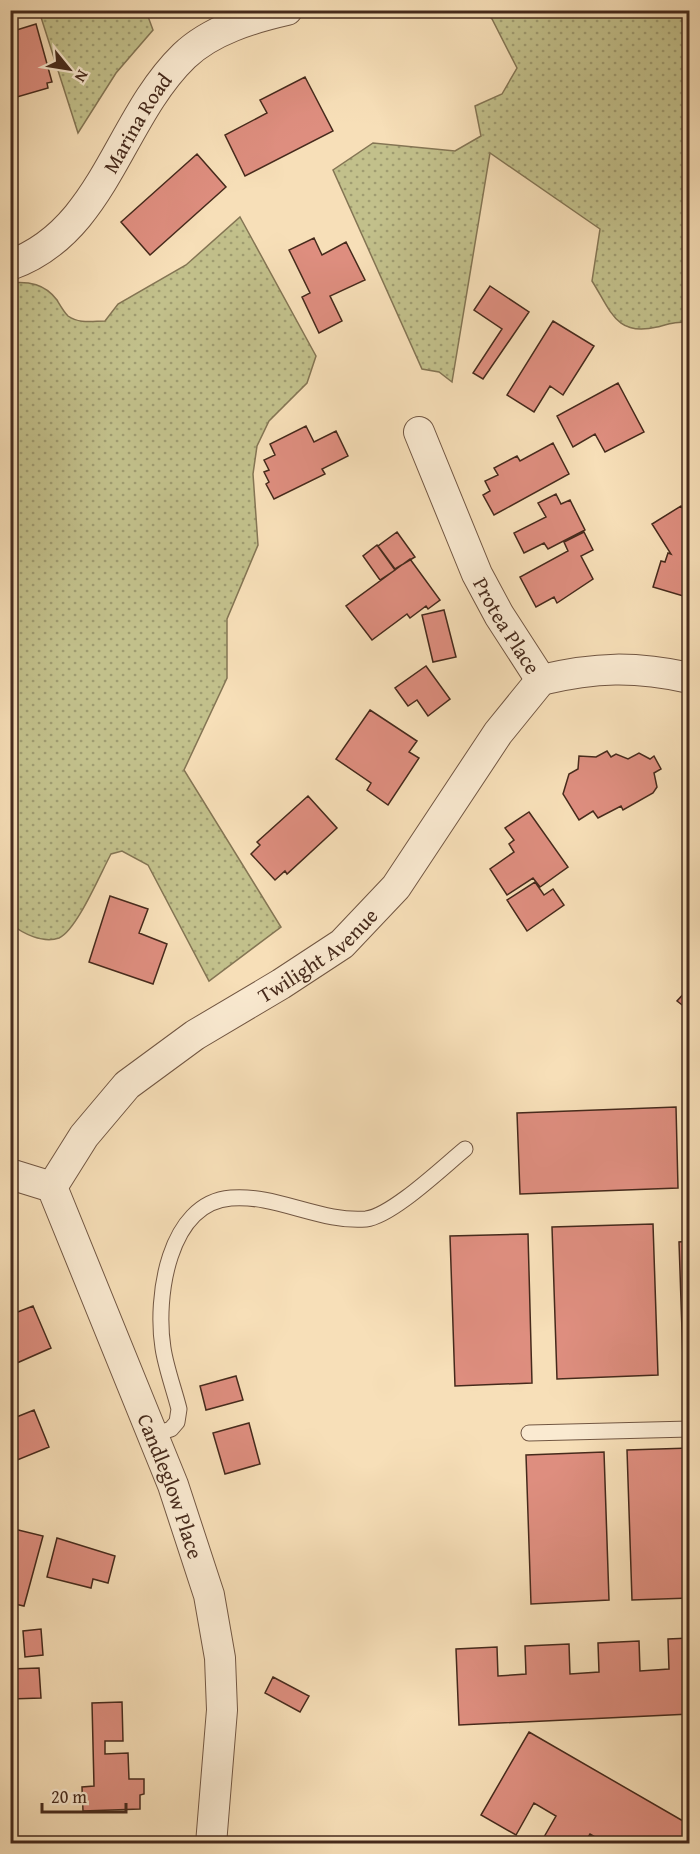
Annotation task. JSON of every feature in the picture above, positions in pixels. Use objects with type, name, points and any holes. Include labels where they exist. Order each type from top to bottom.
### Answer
[{"type":"street","name":"Marina Road","points":[[10,265],[28,259],[50,245],[73,225],[101,183],[139,114],[185,55],[248,19],[287,10]]},
{"type":"street","name":"Protea Place","points":[[419,432],[477,574],[499,615],[541,680],[604,668],[660,672],[690,678]]},
{"type":"street","name":"Twilight Avenue","points":[[52,1187],[84,1136],[127,1086],[195,1035],[281,984],[342,944],[396,887],[498,733],[541,680]]},
{"type":"street","points":[[10,1174],[52,1187]]},
{"type":"street","name":"Candleglow Place","points":[[52,1187],[173,1485],[209,1595],[220,1658],[222,1710],[212,1844]]},
{"type":"lane","points":[[153,1435],[171,1429],[178,1418],[179,1409],[163,1347],[161,1313],[169,1262],[186,1223],[197,1210],[231,1198],[269,1202],[349,1218],[367,1219],[385,1213],[465,1149]]},
{"type":"lane","points":[[529,1433],[690,1429]]},
{"type":"shaded area","points":[[39,11],[146,11],[153,30],[116,73],[78,133]]},
{"type":"shaded area","points":[[484,11],[689,11],[689,323],[643,329],[623,325],[610,311],[592,281],[600,229],[490,153],[452,382],[439,372],[422,369],[333,170],[373,143],[455,151],[481,136],[475,106],[502,94],[517,68],[492,19]]},
{"type":"shaded area","points":[[240,217],[316,356],[307,383],[269,421],[257,446],[253,474],[258,545],[227,619],[227,678],[184,770],[281,927],[209,981],[148,865],[122,851],[111,854],[81,913],[66,933],[59,938],[40,939],[11,924],[10,283],[30,283],[42,287],[57,300],[72,319],[86,322],[105,321],[118,304],[186,265]]},
{"type":"building","points":[[36,24],[52,82],[47,83],[48,88],[10,99],[10,32]]},
{"type":"building","points":[[305,77],[333,131],[245,176],[225,135],[267,113],[260,100]]},
{"type":"building","points":[[197,154],[226,187],[150,255],[121,222]]},
{"type":"building","points":[[314,238],[322,255],[346,242],[365,280],[330,296],[342,321],[319,333],[302,297],[310,293],[289,250]]},
{"type":"building","points":[[490,286],[529,312],[483,379],[473,373],[502,329],[474,310]]},
{"type":"building","points":[[553,321],[594,346],[563,395],[550,386],[534,412],[507,395]]},
{"type":"building","points":[[618,383],[644,432],[605,452],[595,434],[573,447],[557,416]]},
{"type":"building","points":[[306,426],[314,442],[336,431],[348,456],[322,469],[325,474],[274,499],[266,484],[269,482],[264,472],[269,470],[264,460],[275,455],[270,444]]},
{"type":"building","points":[[553,443],[569,474],[494,515],[483,495],[490,491],[485,481],[498,475],[494,468],[517,456],[520,461]]},
{"type":"building","points":[[556,494],[561,504],[570,500],[585,530],[548,549],[544,543],[524,553],[514,533],[546,517],[538,503]]},
{"type":"building","points":[[681,506],[690,519],[690,598],[653,587],[661,561],[665,562],[668,553],[671,554],[652,524]]},
{"type":"building","points":[[397,532],[415,557],[395,569],[378,546]]},
{"type":"building","points":[[584,532],[593,550],[581,556],[593,579],[557,603],[554,597],[536,607],[520,577],[568,551],[564,542]]},
{"type":"building","points":[[377,545],[395,570],[380,580],[363,556]]},
{"type":"building","points":[[410,559],[440,600],[428,609],[426,606],[410,618],[407,614],[372,640],[346,606]]},
{"type":"building","points":[[444,610],[456,657],[433,662],[422,615]]},
{"type":"building","points":[[426,666],[450,699],[428,716],[417,700],[408,706],[395,688]]},
{"type":"building","points":[[370,710],[417,741],[409,752],[419,758],[388,805],[367,790],[371,783],[336,759]]},
{"type":"building","points":[[607,751],[611,757],[616,754],[628,759],[639,753],[650,759],[654,756],[661,769],[654,773],[657,787],[653,793],[623,810],[621,806],[598,818],[593,811],[579,820],[563,794],[569,774],[578,769],[579,756],[596,757]]},
{"type":"building","points":[[308,796],[337,828],[287,874],[285,871],[275,880],[251,854],[260,845],[257,842]]},
{"type":"building","points":[[529,812],[568,867],[540,887],[533,878],[507,895],[490,869],[514,852],[509,844],[514,840],[505,828]]},
{"type":"building","points":[[535,882],[544,895],[553,889],[564,905],[527,931],[507,900]]},
{"type":"building","points":[[110,896],[148,909],[139,933],[167,944],[153,984],[89,962]]},
{"type":"building","points":[[690,987],[690,1011],[677,1001]]},
{"type":"building","points":[[676,1107],[678,1188],[520,1194],[517,1113]]},
{"type":"building","points":[[653,1224],[658,1375],[557,1379],[552,1227]]},
{"type":"building","points":[[528,1234],[532,1383],[455,1386],[450,1236]]},
{"type":"building","points":[[690,1241],[690,1389],[684,1389],[679,1242]]},
{"type":"building","points":[[33,1306],[51,1348],[10,1366],[10,1315]]},
{"type":"building","points":[[236,1376],[243,1400],[206,1410],[200,1386]]},
{"type":"building","points":[[10,1409],[14,1418],[34,1410],[49,1447],[10,1463]]},
{"type":"building","points":[[249,1423],[260,1464],[225,1474],[213,1433]]},
{"type":"building","points":[[690,1448],[690,1598],[632,1600],[627,1450]]},
{"type":"building","points":[[604,1452],[609,1600],[531,1604],[526,1455]]},
{"type":"building","points":[[10,1528],[43,1536],[24,1606],[10,1603]]},
{"type":"building","points":[[57,1538],[115,1556],[108,1583],[93,1579],[91,1588],[47,1577]]},
{"type":"building","points":[[41,1629],[43,1655],[25,1657],[23,1631]]},
{"type":"building","points":[[690,1638],[690,1714],[459,1725],[456,1649],[497,1647],[498,1676],[526,1674],[525,1646],[569,1644],[570,1674],[599,1672],[598,1643],[639,1641],[640,1671],[669,1669],[668,1639]]},
{"type":"building","points":[[39,1668],[41,1698],[10,1699],[10,1669]]},
{"type":"building","points":[[273,1677],[309,1696],[300,1712],[265,1693]]},
{"type":"building","points":[[122,1702],[123,1741],[105,1741],[105,1754],[128,1753],[129,1779],[144,1779],[144,1794],[140,1795],[140,1809],[83,1811],[82,1787],[94,1786],[92,1703]]},
{"type":"building","points":[[529,1732],[690,1825],[690,1844],[607,1844],[590,1834],[584,1844],[540,1844],[556,1816],[534,1803],[516,1835],[481,1815]]}]
